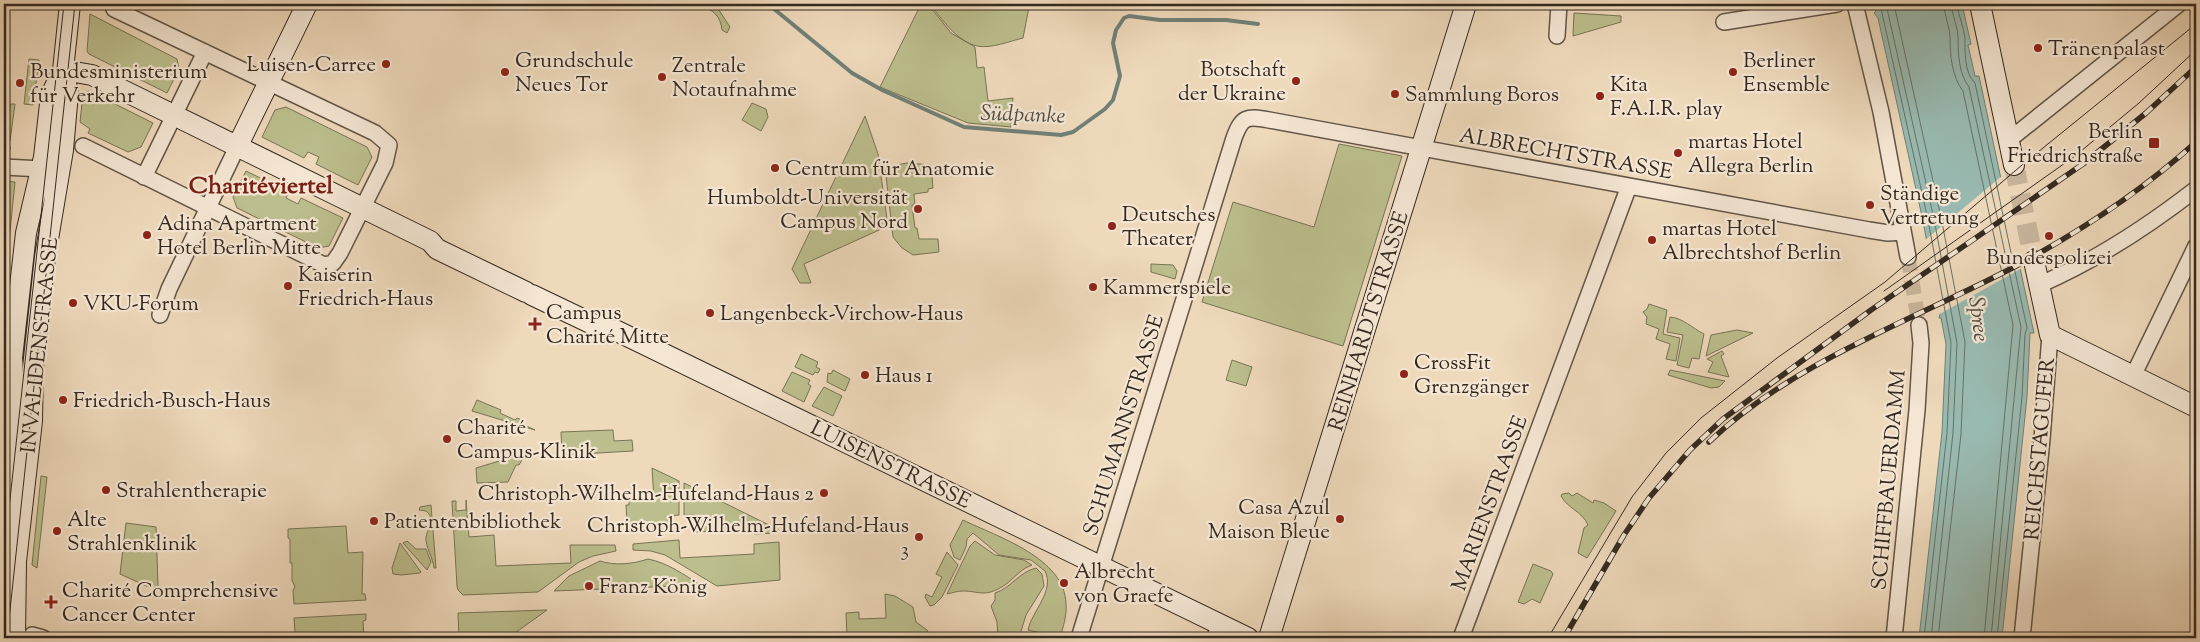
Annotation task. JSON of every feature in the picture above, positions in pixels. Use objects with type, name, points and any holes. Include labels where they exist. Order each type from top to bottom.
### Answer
[{"type":"street","name":"INVALIDENSTRASSE","points":[[30,637],[16,561],[17,405],[12,349],[26,233],[51,170],[51,95],[63,70],[70,4]]},
{"type":"street","points":[[160,315],[169,289],[307,4]]},
{"type":"street","name":"REINHARDTSTRASSE","points":[[1269,638],[1466,4]]},
{"type":"street","points":[[1557,36],[1559,4]]},
{"type":"street","points":[[1734,15],[1837,4]]},
{"type":"street","points":[[1980,4],[2014,165]]},
{"type":"street","points":[[2009,140],[2179,4]]},
{"type":"street","points":[[83,146],[324,265],[333,263],[385,163],[389,145],[375,133],[114,8]]},
{"type":"street","points":[[1858,15],[1882,112],[1908,257]]},
{"type":"street","points":[[144,176],[205,52]]},
{"type":"street","name":"LUISENSTRASSE","points":[[63,70],[92,75],[174,114],[430,241],[438,248],[529,294],[603,329],[617,331],[1102,567],[1217,631],[1248,638]]},
{"type":"street","name":"ALBRECHTSTRASSE","points":[[1234,138],[1239,125],[1245,119],[1251,117],[1869,230],[1888,233],[1903,232]]},
{"type":"street","name":"SCHUMANNSTRASSE","points":[[1079,638],[1234,138]]},
{"type":"street","points":[[4,167],[51,170]]},
{"type":"street","name":"MARIENSTRASSE","points":[[1461,638],[1629,186]]},
{"type":"street","points":[[2039,285],[2076,268],[2122,242],[2196,188]]},
{"type":"street","points":[[2133,376],[2196,246]]},
{"type":"street","name":"REICHSTAGUFER","points":[[2022,638],[2042,439],[2050,335],[2034,262]]},
{"type":"street","name":"SCHIFFBAUERDAMM","points":[[1894,638],[1917,410],[1921,343],[1919,325]]},
{"type":"street","points":[[2050,335],[2196,407]]},
{"type":"street","name":"INVALIDENSTRASSE","points":[[4,527],[17,405]]},
{"type":"green space","points":[[670,4],[715,4],[730,27],[727,33],[722,30],[716,14],[703,7]]},
{"type":"green space","points":[[921,4],[928,4],[951,33],[975,47],[977,68],[984,67],[988,101],[1013,98],[1011,127],[968,123],[880,87]]},
{"type":"green space","points":[[930,4],[1006,4],[1029,7],[1023,38],[994,46],[982,47],[962,39],[945,23]]},
{"type":"green space","points":[[1574,13],[1621,16],[1621,22],[1573,36]]},
{"type":"green space","points":[[90,14],[177,59],[179,69],[167,93],[89,54],[87,51]]},
{"type":"green space","points":[[29,59],[39,60],[33,105],[24,104]]},
{"type":"green space","points":[[89,91],[153,123],[141,147],[128,152],[88,133],[90,129],[80,122],[83,94]]},
{"type":"green space","points":[[752,103],[766,109],[768,117],[761,131],[742,120]]},
{"type":"green space","points":[[15,104],[10,141],[4,141],[4,105],[10,106]]},
{"type":"green space","points":[[286,107],[367,147],[372,157],[358,185],[316,164],[319,157],[308,152],[304,158],[262,137],[275,110]]},
{"type":"green space","points":[[865,116],[878,154],[888,226],[804,264],[811,283],[800,283],[792,269]]},
{"type":"green space","points":[[1339,144],[1402,156],[1343,346],[1202,302],[1233,202],[1314,227]]},
{"type":"green space","points":[[907,163],[931,165],[933,188],[928,189],[928,192],[914,194],[915,205],[912,205],[915,228],[917,228],[919,239],[938,239],[939,252],[913,255],[902,248],[893,237],[885,167]]},
{"type":"green space","points":[[246,171],[289,192],[286,198],[298,204],[301,198],[343,218],[329,246],[318,248],[237,208],[233,197]]},
{"type":"green space","points":[[4,181],[15,182],[4,291]]},
{"type":"green space","points":[[1151,264],[1173,265],[1177,271],[1175,279],[1151,272]]},
{"type":"green space","points":[[1649,304],[1667,310],[1663,334],[1680,338],[1676,361],[1666,359],[1670,344],[1656,339],[1659,329],[1646,324],[1647,317],[1643,312]]},
{"type":"green space","points":[[1670,317],[1683,321],[1704,334],[1699,359],[1692,358],[1689,368],[1677,365],[1683,335],[1667,332]]},
{"type":"green space","points":[[1737,330],[1753,333],[1706,356],[1711,335]]},
{"type":"green space","points":[[1722,351],[1724,354],[1721,356],[1729,377],[1708,372],[1713,362],[1707,359]]},
{"type":"green space","points":[[801,354],[818,362],[816,367],[820,369],[818,373],[815,372],[813,375],[795,367]]},
{"type":"green space","points":[[1232,360],[1252,367],[1246,386],[1226,380]]},
{"type":"green space","points":[[833,370],[850,379],[845,391],[827,382],[828,373],[831,374]]},
{"type":"green space","points":[[1670,370],[1725,381],[1719,387],[1711,388],[1668,375]]},
{"type":"green space","points":[[792,372],[810,380],[808,384],[811,386],[804,402],[782,391]]},
{"type":"green space","points":[[824,387],[842,396],[833,416],[812,406]]},
{"type":"green space","points":[[477,400],[501,410],[500,413],[515,420],[517,418],[524,421],[522,424],[535,430],[472,411]]},
{"type":"green space","points":[[613,430],[614,441],[632,440],[633,451],[562,455],[561,432]]},
{"type":"green space","points":[[526,453],[519,465],[516,465],[508,482],[477,483],[476,468]]},
{"type":"green space","points":[[652,468],[679,481],[679,515],[671,516],[671,523],[630,524],[627,522],[626,505],[629,505],[629,501],[654,500]]},
{"type":"green space","points":[[41,476],[47,477],[37,568],[32,565]]},
{"type":"green space","points":[[684,483],[779,530],[779,533],[754,534],[753,526],[741,527],[741,530],[696,532],[695,515],[684,515]]},
{"type":"green space","points":[[1569,493],[1572,496],[1577,493],[1593,503],[1594,500],[1604,503],[1616,511],[1587,558],[1578,553],[1584,528],[1588,525],[1582,516],[1567,504],[1561,496],[1562,494]]},
{"type":"green space","points":[[466,500],[469,537],[494,535],[496,566],[571,563],[570,545],[615,545],[616,551],[593,556],[579,562],[538,592],[463,595],[457,586],[452,501],[456,501],[456,511],[466,510]]},
{"type":"green space","points":[[431,505],[436,568],[434,568],[426,541],[431,520],[426,511],[419,510],[420,507]]},
{"type":"green space","points":[[963,520],[1027,551],[1054,574],[1063,588],[1066,604],[1060,638],[1028,630],[1045,593],[1047,578],[1045,571],[1031,560],[999,555],[973,533],[967,539],[966,547],[960,560],[954,557],[950,545]]},
{"type":"green space","points":[[126,523],[156,527],[158,586],[155,590],[120,574]]},
{"type":"green space","points":[[346,526],[348,553],[363,552],[362,594],[365,594],[366,600],[294,604],[293,590],[295,587],[292,580],[288,529]]},
{"type":"green space","points":[[679,540],[680,558],[754,554],[754,544],[779,542],[780,580],[717,586],[665,555],[651,551],[633,550],[633,544]]},
{"type":"green space","points":[[407,541],[416,549],[426,549],[431,562],[427,570],[403,543]]},
{"type":"green space","points":[[975,541],[995,555],[1024,560],[1032,565],[994,591],[985,593],[961,591],[947,594],[970,546]]},
{"type":"green space","points":[[400,543],[420,573],[393,574],[392,568]]},
{"type":"green space","points":[[947,552],[958,565],[942,597],[934,605],[930,606],[925,597],[926,594],[932,597],[942,577],[936,574]]},
{"type":"green space","points":[[648,559],[669,566],[700,585],[554,591],[569,576],[600,561],[624,564]]},
{"type":"green space","points":[[1533,564],[1551,571],[1553,574],[1540,603],[1532,599],[1524,604],[1518,602]]},
{"type":"green space","points":[[1036,568],[1042,574],[1044,586],[1026,615],[1019,638],[998,638],[997,622],[991,606],[995,600],[995,593]]},
{"type":"green space","points":[[885,594],[895,596],[913,607],[916,622],[927,630],[931,638],[847,638],[846,613],[859,612],[859,619],[886,618]]},
{"type":"green space","points":[[547,610],[508,638],[459,638],[458,613]]},
{"type":"green space","points":[[366,614],[366,620],[363,621],[364,638],[298,638],[295,632],[294,618]]},
{"type":"water","name":"Spree","points":[[1874,4],[1962,4],[1971,44],[1968,45],[1975,76],[1979,76],[2034,333],[2030,333],[2027,397],[2002,638],[1919,638],[1942,432],[1946,344],[1941,318],[1939,318],[1940,314],[1923,221],[1878,18],[1874,13],[1876,11]]},
{"type":"pier","points":[[2003,175],[2024,267],[1936,316],[1938,314],[1924,241]]},
{"type":"waterway","name":"Südpanke","points":[[768,4],[852,73],[882,90],[964,127],[1061,135],[1073,132],[1105,109],[1113,100],[1120,76],[1113,43],[1116,30],[1124,18],[1129,16],[1160,20],[1226,20],[1258,24]]},
{"type":"waterway","name":"Südpanke","points":[[4,148],[9,148]]},
{"type":"tunnel","points":[[2014,165],[2034,261]]},
{"type":"tunnel","points":[[1908,257],[1919,325]]},
{"type":"tram line","points":[[4,605],[8,518],[64,4]]},
{"type":"tram line","points":[[7,638],[75,4]]},
{"type":"tram line","points":[[1548,638],[1632,497],[1666,453],[1701,418],[1777,358],[1885,282],[2022,165],[2196,24]]},
{"type":"tram line","points":[[1884,291],[2075,156],[2139,103],[2196,50]]},
{"type":"railway","points":[[1564,638],[1624,535],[1649,498],[1690,450],[1723,419],[1871,310],[2083,164],[2146,113],[2196,67]]},
{"type":"railway","points":[[1709,442],[1743,413],[1817,365],[1896,324],[1977,286],[2064,239],[2132,194],[2196,142]]},
{"type":"place","name":"Tränenpalast","points":[[2038,48]]},
{"type":"place","name":"Luisen-Carree","points":[[386,64]]},
{"type":"place","name":"Grundschule Neues Tor","points":[[505,72]]},
{"type":"place","name":"Berliner Ensemble","points":[[1733,72]]},
{"type":"place","name":"Zentrale Notaufnahme","points":[[662,77]]},
{"type":"place","name":"Botschaft der Ukraine","points":[[1296,81]]},
{"type":"place","name":"Bundesministerium für Verkehr","points":[[20,83]]},
{"type":"place","name":"Sammlung Boros","points":[[1395,94]]},
{"type":"place","name":"Kita F.A.I.R. play","points":[[1600,96]]},
{"type":"place","name":"Berlin Friedrichstraße","points":[[2154,143]]},
{"type":"place","name":"martas Hotel Allegra Berlin","points":[[1678,153]]},
{"type":"place","name":"Centrum für Anatomie","points":[[775,168]]},
{"type":"place","name":"Ständige Vertretung","points":[[1870,205]]},
{"type":"place","name":"Humboldt-Universität Campus Nord","points":[[918,209]]},
{"type":"place","name":"Deutsches Theater","points":[[1112,226]]},
{"type":"place","name":"Adina Apartment Hotel Berlin Mitte","points":[[147,235]]},
{"type":"place","name":"Bundespolizei","points":[[2049,236]]},
{"type":"place","name":"martas Hotel Albrechtshof Berlin","points":[[1652,240]]},
{"type":"place","name":"Kaiserin Friedrich-Haus","points":[[288,286]]},
{"type":"place","name":"Kammerspiele","points":[[1093,287]]},
{"type":"place","name":"VKU-Forum","points":[[73,303]]},
{"type":"place","name":"Langenbeck-Virchow-Haus","points":[[710,313]]},
{"type":"place","name":"Campus Charité Mitte","points":[[535,324]]},
{"type":"place","name":"CrossFit Grenzgänger","points":[[1404,374]]},
{"type":"place","name":"Haus 1","points":[[865,375]]},
{"type":"place","name":"Friedrich-Busch-Haus","points":[[63,400]]},
{"type":"place","name":"Charité Campus-Klinik","points":[[447,439]]},
{"type":"place","name":"Strahlentherapie","points":[[106,490]]},
{"type":"place","name":"Christoph-Wilhelm-Hufeland-Haus 2","points":[[824,493]]},
{"type":"place","name":"Casa Azul Maison Bleue","points":[[1340,519]]},
{"type":"place","name":"Patientenbibliothek","points":[[374,521]]},
{"type":"place","name":"Alte Strahlenklinik","points":[[57,531]]},
{"type":"place","name":"Christoph-Wilhelm-Hufeland-Haus 3","points":[[919,537]]},
{"type":"place","name":"Albrecht von Graefe","points":[[1064,583]]},
{"type":"place","name":"Franz König","points":[[589,586]]},
{"type":"place","name":"Charité Comprehensive Cancer Center","points":[[51,602]]},
{"type":"district","name":"Charitéviertel","points":[[261,185]]}]
